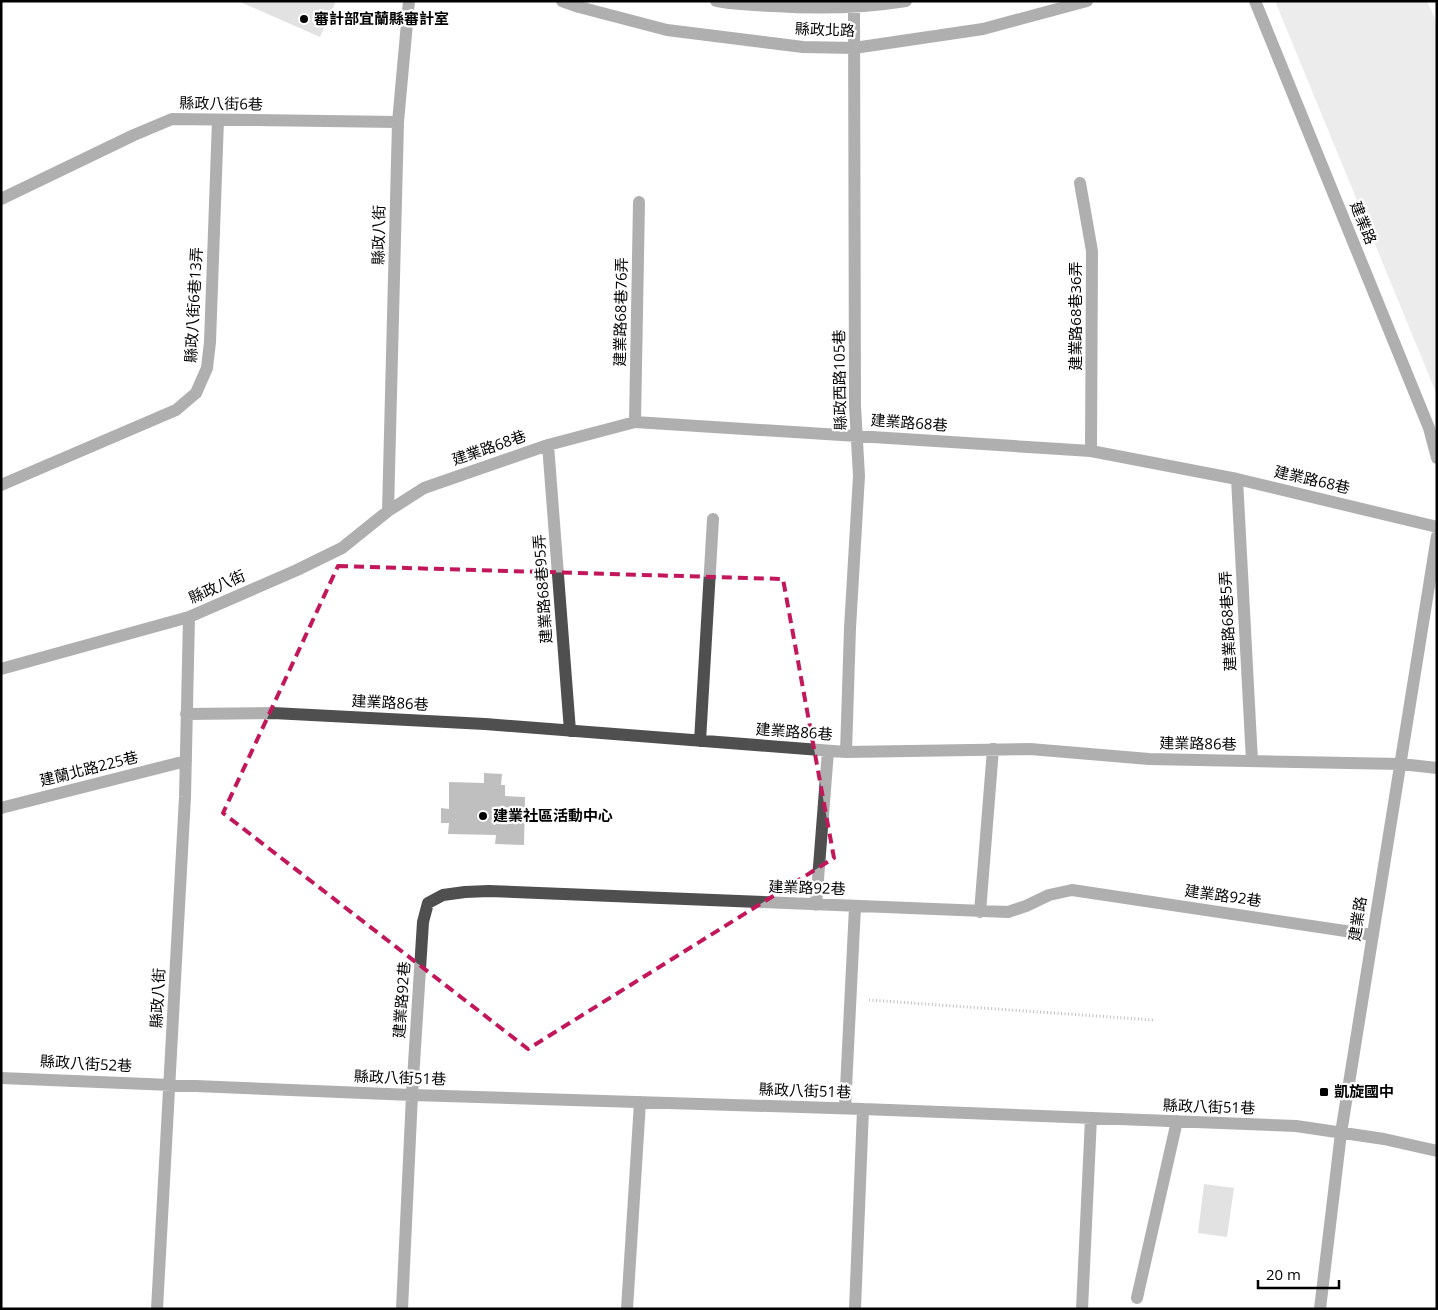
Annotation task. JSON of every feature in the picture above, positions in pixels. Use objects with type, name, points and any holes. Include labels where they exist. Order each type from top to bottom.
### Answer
[{"type":"street","name":"縣政八街","points":[[157,1309],[186,761],[189,617],[297,570],[342,548],[388,510],[398,122],[409,1]]},
{"type":"street","name":"縣政北路","points":[[562,1],[667,30],[802,47],[854,48],[983,29],[1087,1]]},
{"type":"street","name":"縣政北路","points":[[716,1],[732,4],[817,9],[906,1]]},
{"type":"street","name":"建業路","points":[[1255,1],[1425,419],[1437,458]]},
{"type":"street","name":"縣政西路105巷","points":[[846,752],[850,628],[859,476],[856,436],[854,6]]},
{"type":"street","name":"縣政八街6巷","points":[[1,199],[172,120],[398,122]]},
{"type":"street","name":"縣政八街6巷13弄","points":[[1,485],[176,410],[196,392],[207,368],[210,342],[218,120]]},
{"type":"street","name":"建業路68巷36弄","points":[[1080,183],[1092,251],[1091,451]]},
{"type":"street","name":"建業路68巷76弄","points":[[635,422],[639,202]]},
{"type":"street","name":"建業路68巷","points":[[388,510],[424,488],[548,445],[635,422],[1091,451],[1237,480],[1437,527]]},
{"type":"street","name":"建業路68巷95弄","points":[[548,445],[570,731]]},
{"type":"street","name":"建業路68巷5弄","points":[[1237,480],[1252,761]]},
{"type":"street","points":[[700,741],[713,520]]},
{"type":"street","name":"建業路","points":[[1320,1309],[1341,1133],[1437,536]]},
{"type":"street","points":[[1,669],[189,617]]},
{"type":"street","name":"建業路86巷","points":[[186,714],[273,714],[485,724],[846,752],[993,749],[1076,752],[1149,759],[1400,764],[1437,768]]},
{"type":"street","points":[[980,912],[993,749]]},
{"type":"street","points":[[816,905],[828,751]]},
{"type":"street","name":"建蘭北路225巷","points":[[1,808],[186,761]]},
{"type":"street","name":"建業路92巷","points":[[402,1309],[412,1095],[423,922],[428,903],[443,895],[489,891],[1008,912],[1049,895],[1072,890],[1372,935]]},
{"type":"street","points":[[845,1108],[855,907]]},
{"type":"street","name":"縣政八街52巷","points":[[1,1078],[169,1084]]},
{"type":"street","name":"縣政八街51巷","points":[[169,1084],[412,1095],[845,1108],[1296,1126],[1384,1139],[1437,1151]]},
{"type":"street","points":[[627,1309],[640,1102]]},
{"type":"street","points":[[855,1309],[863,1109]]},
{"type":"street","points":[[1082,1309],[1091,1118]]},
{"type":"street","points":[[1137,1298],[1177,1121]]},
{"type":"path","points":[[850,999],[1153,1020]]},
{"type":"highlighted area","points":[[338,566],[783,579],[834,858],[528,1049],[223,813]]},
{"type":"shaded area","points":[[1275,1],[1427,1],[1437,23],[1437,395]]},
{"type":"building","name":"審計部宜蘭縣審計室","points":[[238,1],[336,1],[320,37]]},
{"type":"building","name":"建業社區活動中心","points":[[484,773],[502,774],[501,785],[505,785],[505,796],[525,797],[524,845],[495,844],[496,835],[448,834],[449,823],[441,823],[441,808],[449,809],[449,782],[484,783]]},
{"type":"building","points":[[1204,1184],[1234,1188],[1227,1237],[1198,1233]]},
{"type":"place","name":"審計部宜蘭縣審計室","points":[[304,19]]},
{"type":"place","name":"建業社區活動中心","points":[[483,816]]},
{"type":"place","name":"凱旋國中","points":[[1324,1092]]}]
